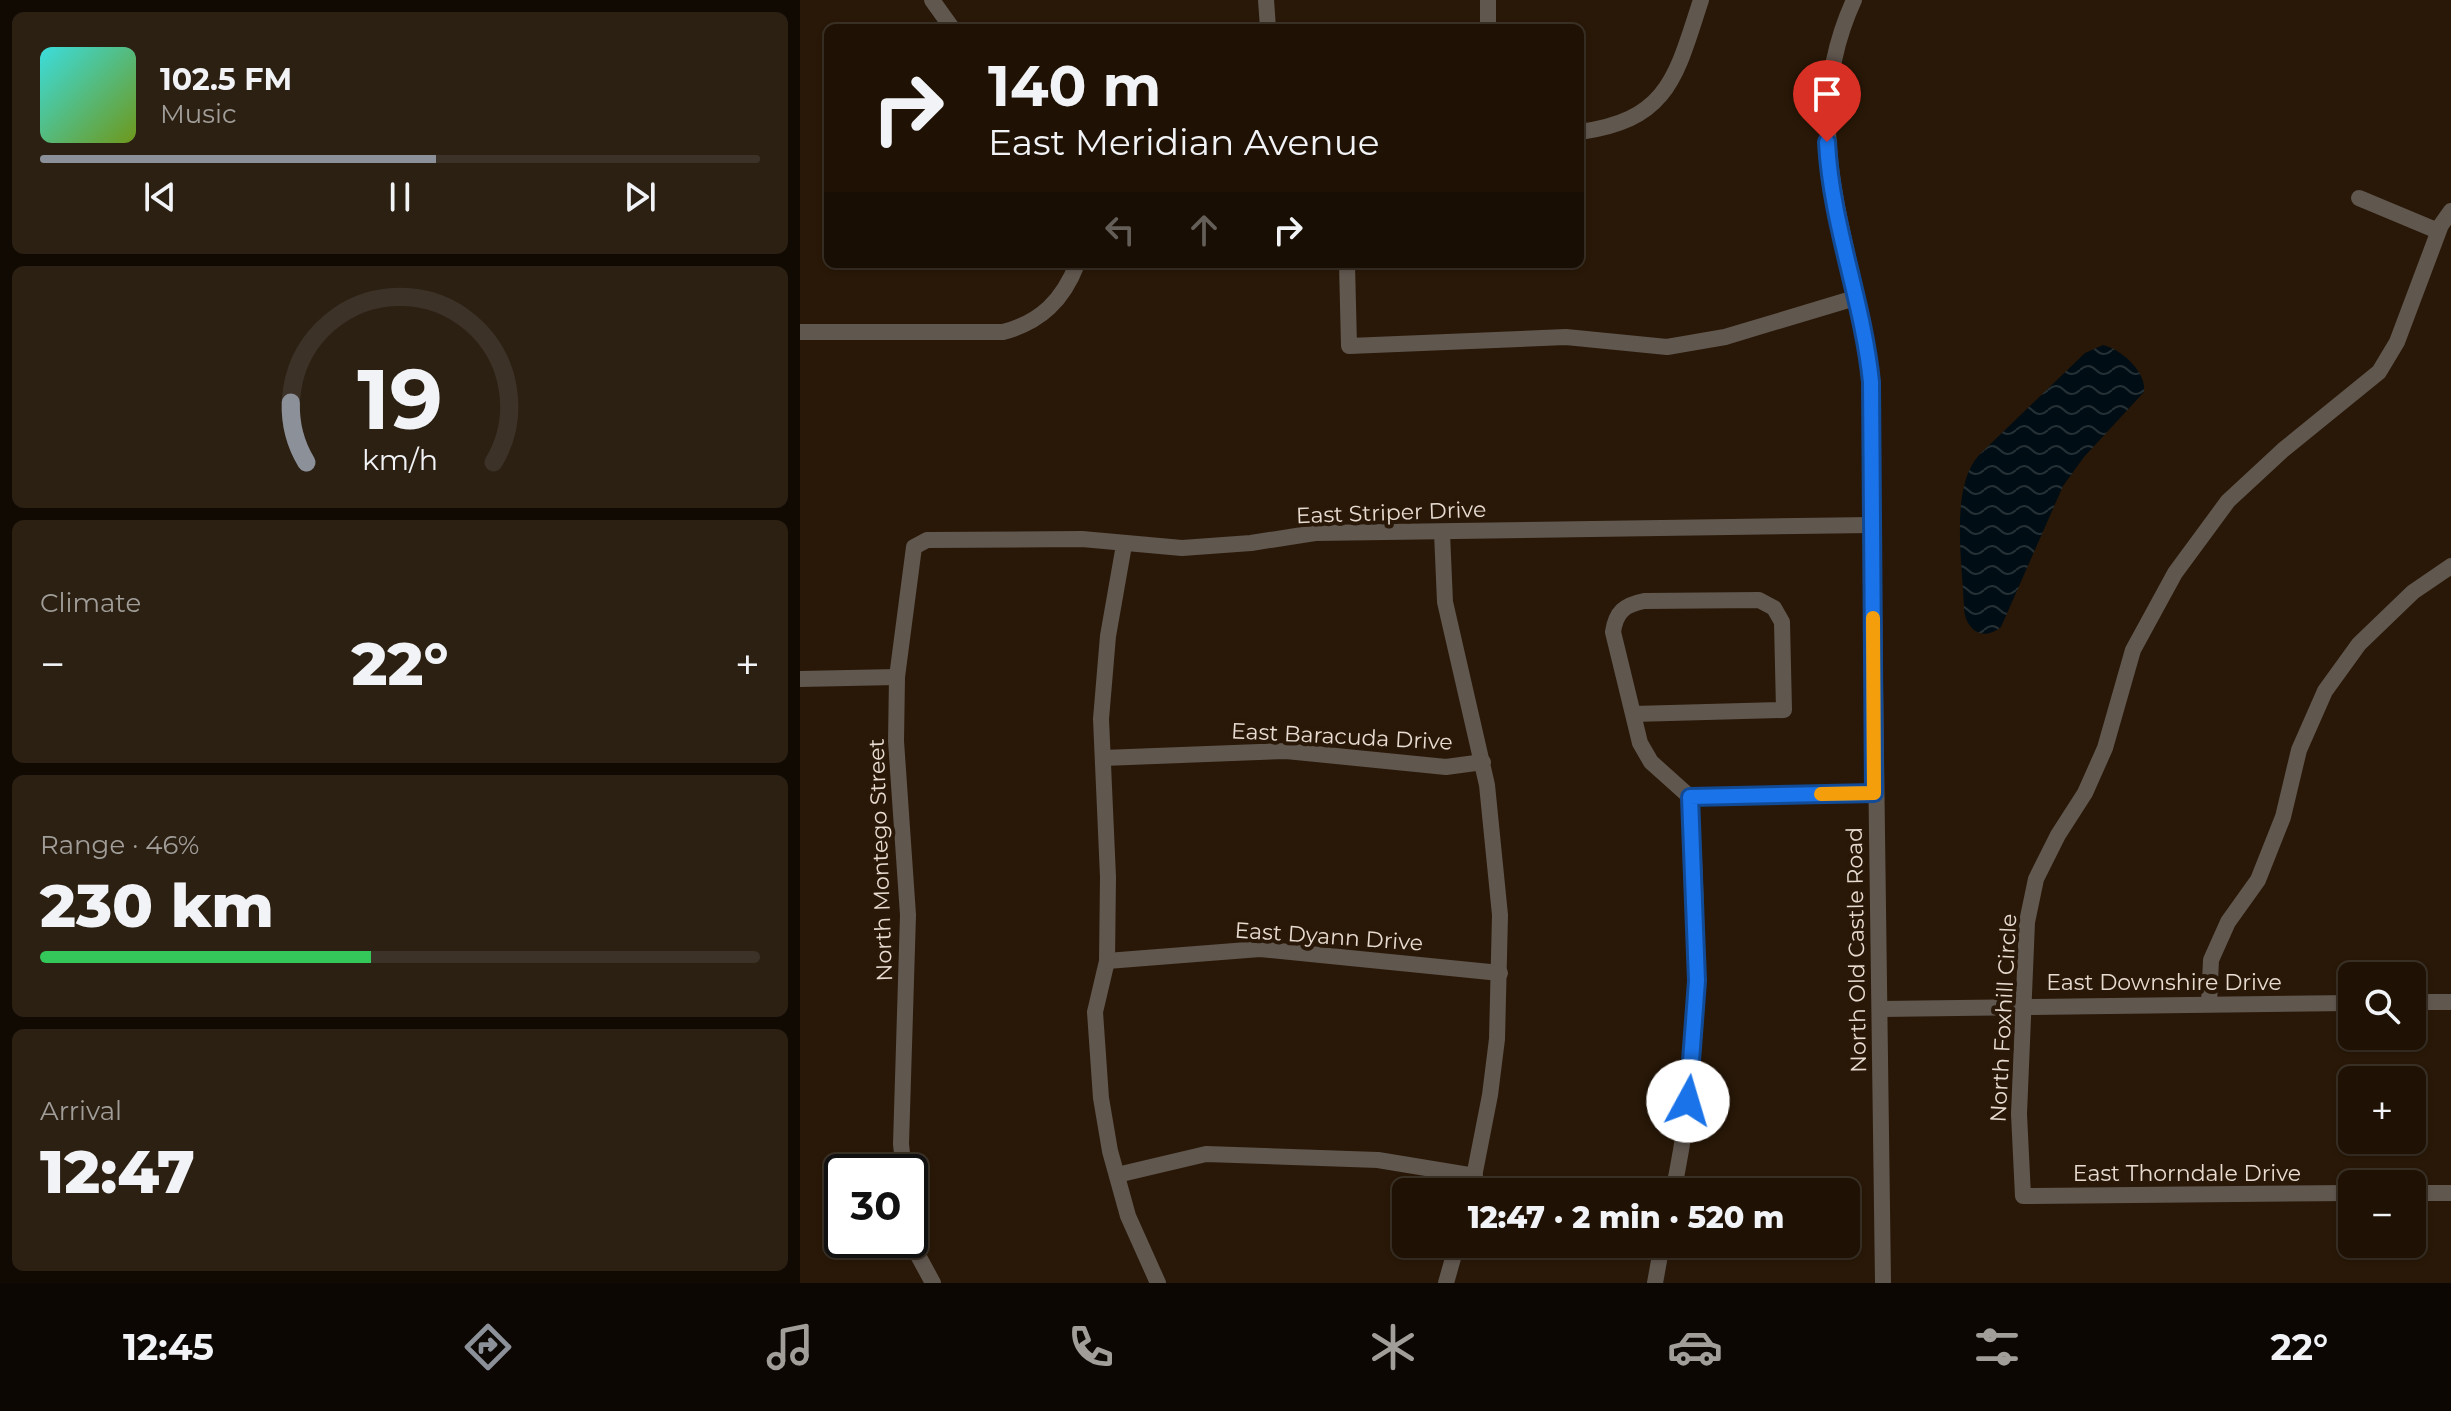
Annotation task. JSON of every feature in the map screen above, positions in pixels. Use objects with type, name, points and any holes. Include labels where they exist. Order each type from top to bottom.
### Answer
[{"type":"street","points":[[932,0],[949,24]]},
{"type":"street","points":[[1266,0],[1268,24]]},
{"type":"street","points":[[1488,0],[1488,24]]},
{"type":"street","points":[[1584,131],[1614,127],[1640,115],[1662,96],[1681,62],[1701,0]]},
{"type":"street","name":"North Old Castle Road","points":[[1854,0],[1837,48],[1826,124],[1833,199],[1871,382],[1874,793],[1881,1009],[1883,1283]]},
{"type":"street","points":[[2359,198],[2438,231]]},
{"type":"street","name":"North Foxhill Circle","points":[[2023,1196],[2019,1114],[2027,922],[2036,879],[2058,835],[2085,793],[2105,748],[2133,650],[2175,573],[2228,501],[2283,450],[2379,372],[2397,342],[2438,231],[2451,211]]},
{"type":"street","points":[[800,332],[993,333],[1015,329],[1049,310],[1062,296],[1075,268]]},
{"type":"street","points":[[1347,268],[1349,346],[1566,337],[1667,347],[1725,337],[1855,298]]},
{"type":"street","name":"East Striper Drive","points":[[914,547],[927,540],[1082,539],[1124,545],[1194,547],[1315,533],[1872,525]]},
{"type":"street","points":[[1442,533],[1445,602],[1483,762],[1496,845],[1500,973],[1490,1095],[1474,1178]]},
{"type":"street","points":[[1124,545],[1103,678],[1103,758],[1108,833],[1107,961],[1095,1012],[1101,1098],[1117,1175],[1142,1252],[1158,1283]]},
{"type":"street","name":"North Montego Street","points":[[902,1154],[908,915],[896,741],[897,677],[914,547]]},
{"type":"street","points":[[2209,1004],[2211,960],[2228,922],[2258,880],[2283,817],[2299,750],[2325,691],[2359,644],[2413,592],[2451,566]]},
{"type":"street","points":[[1633,714],[1784,710],[1782,622],[1774,608],[1759,600],[1644,601],[1627,605],[1615,617],[1613,632],[1640,743],[1651,762],[1690,797],[1874,793]]},
{"type":"street","points":[[800,679],[897,677]]},
{"type":"street","name":"East Baracuda Drive","points":[[1103,758],[1286,751],[1446,767],[1483,762]]},
{"type":"street","points":[[1675,1178],[1691,1078],[1697,995],[1690,797]]},
{"type":"street","name":"East Dyann Drive","points":[[1107,961],[1260,949],[1500,973]]},
{"type":"street","points":[[2426,1002],[2451,1002]]},
{"type":"street","name":"East Downshire Drive","points":[[1881,1009],[2022,1004],[2338,1003]]},
{"type":"street","points":[[1117,1175],[1206,1154],[1378,1160],[1449,1178]]},
{"type":"street","name":"East Thorndale Drive","points":[[2023,1196],[2338,1193]]},
{"type":"street","points":[[2426,1193],[2451,1193]]},
{"type":"street","points":[[919,1258],[933,1283]]},
{"type":"street","points":[[1446,1283],[1453,1258]]},
{"type":"street","points":[[1655,1283],[1659,1258]]},
{"type":"water","points":[[2103,345],[2131,362],[2141,377],[2144,392],[2084,457],[2063,486],[2001,627],[1988,633],[1976,632],[1965,616],[1960,550],[1961,507],[1970,469],[1979,455],[2085,353]]},
{"type":"slow traffic","points":[[1821,794],[1874,793],[1873,618]]},
{"type":"route","points":[[1688,1101],[1696,1023],[1698,933],[1690,797],[1874,793],[1871,382],[1868,354],[1833,199],[1827,142]]}]
